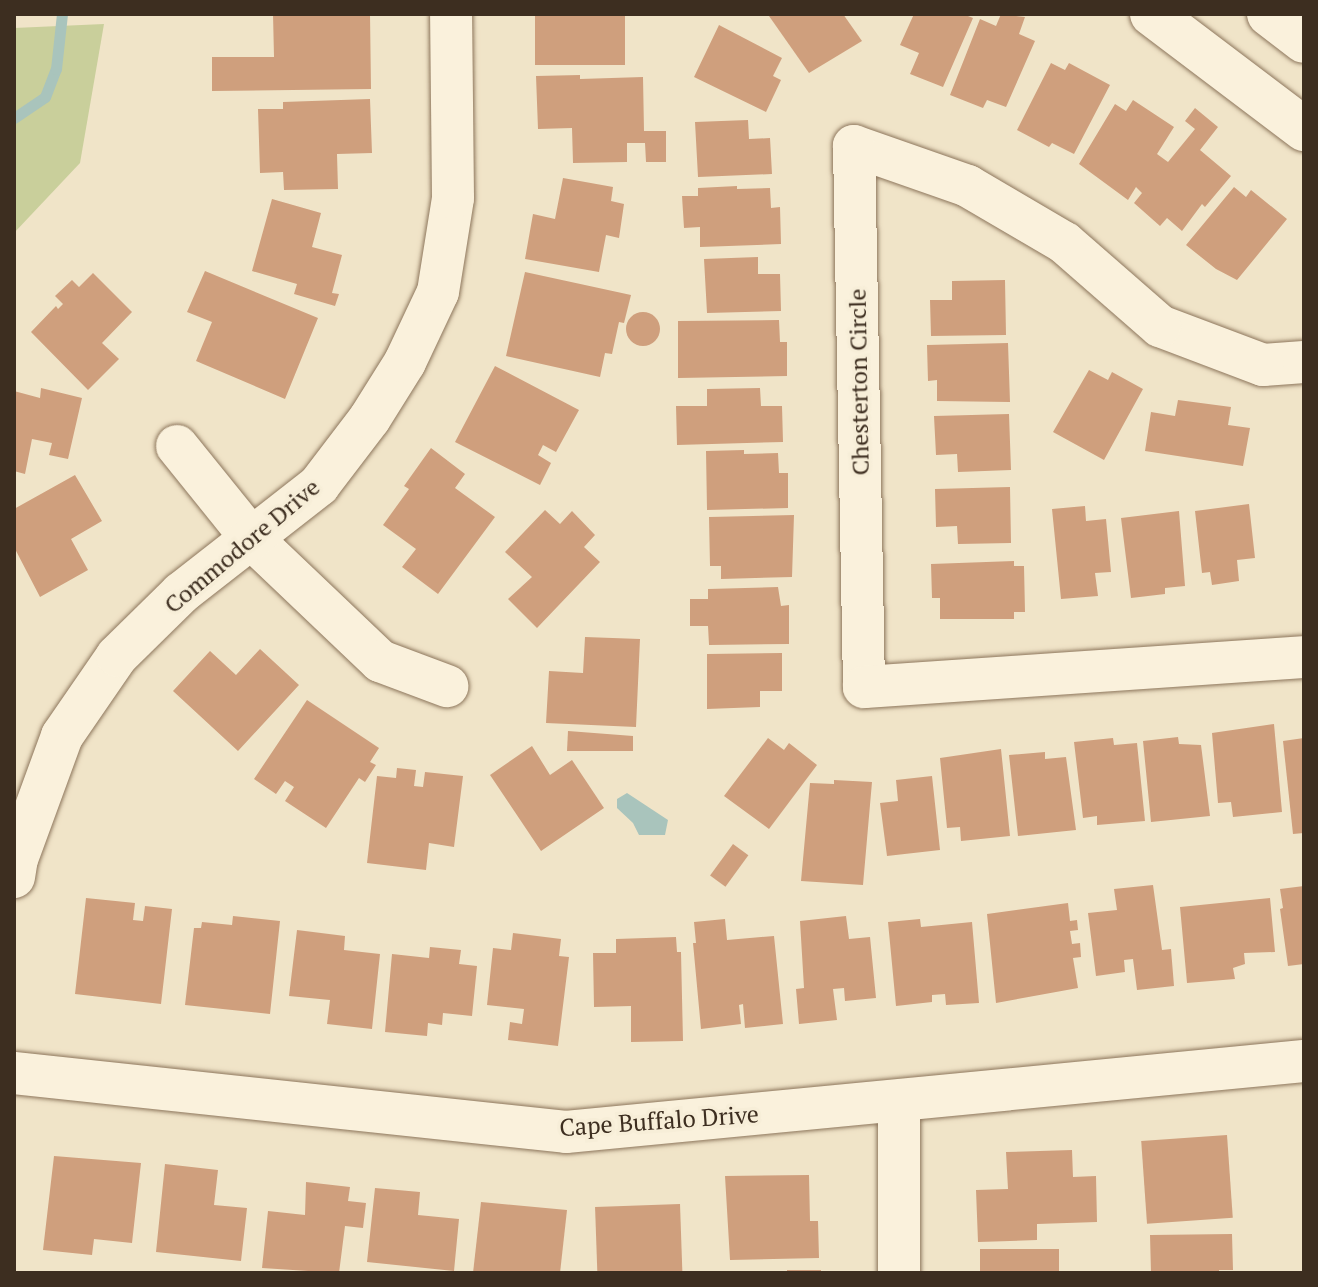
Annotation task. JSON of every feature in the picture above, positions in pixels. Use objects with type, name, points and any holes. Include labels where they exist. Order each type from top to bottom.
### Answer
[{"type":"main road","points":[[1152,14],[1304,129]]},
{"type":"main road","points":[[1269,14],[1304,41]]},
{"type":"street","name":"Commodore Drive","points":[[14,877],[17,859],[62,736],[117,656],[181,593],[319,485],[370,418],[405,362],[438,292],[453,198],[451,14]]},
{"type":"street","name":"Chesterton Circle","points":[[1304,362],[1263,365],[1160,326],[1065,243],[968,186],[854,146],[864,687],[1304,657]]},
{"type":"street","points":[[177,446],[252,539],[380,661],[447,686]]},
{"type":"street","points":[[1304,1061],[1304,1071]]},
{"type":"street","name":"Cape Buffalo Drive","points":[[14,1073],[566,1132],[1304,1061]]},
{"type":"street","points":[[899,1102],[899,1273]]},
{"type":"green space","points":[[104,24],[80,163],[14,233],[14,28]]},
{"type":"water","points":[[627,793],[668,820],[665,835],[639,835],[633,823],[617,808],[617,799]]},
{"type":"building","points":[[273,14],[370,14],[371,89],[212,91],[212,57],[274,57]]},
{"type":"building","points":[[535,14],[625,14],[625,65],[535,65]]},
{"type":"building","points":[[843,14],[862,41],[809,73],[769,16]]},
{"type":"building","points":[[914,14],[963,14],[973,18],[943,87],[910,74],[919,53],[900,45]]},
{"type":"building","points":[[1001,14],[1025,17],[1019,34],[1035,41],[1006,107],[987,100],[983,108],[950,95],[980,19],[996,26]]},
{"type":"building","points":[[719,25],[782,58],[773,76],[781,80],[766,112],[694,77]]},
{"type":"building","points":[[1051,63],[1065,70],[1069,63],[1110,85],[1074,154],[1052,143],[1049,147],[1017,130]]},
{"type":"building","points":[[580,75],[580,79],[643,77],[644,131],[666,131],[666,162],[646,162],[645,143],[627,143],[627,162],[573,163],[572,128],[538,129],[536,76]]},
{"type":"building","points":[[370,99],[372,153],[337,154],[338,189],[284,190],[283,172],[260,173],[258,109],[283,109],[283,102]]},
{"type":"building","points":[[1133,100],[1174,127],[1157,154],[1168,162],[1195,129],[1185,121],[1195,108],[1218,127],[1200,150],[1231,176],[1205,207],[1202,204],[1182,231],[1167,218],[1160,226],[1134,203],[1142,193],[1136,187],[1128,200],[1079,164],[1115,104],[1126,111]]},
{"type":"building","points":[[748,120],[749,139],[770,138],[772,174],[698,177],[695,122]]},
{"type":"building","points":[[563,178],[613,187],[611,201],[624,204],[619,238],[606,235],[599,272],[525,259],[533,214],[555,219]]},
{"type":"building","points":[[737,186],[737,189],[770,188],[771,208],[780,207],[781,244],[700,247],[700,227],[684,228],[682,196],[698,196],[698,188]]},
{"type":"building","points":[[1234,187],[1246,197],[1251,190],[1287,219],[1237,280],[1216,269],[1186,245]]},
{"type":"building","points":[[272,199],[321,213],[312,247],[342,255],[332,293],[339,294],[335,306],[294,294],[297,284],[252,271]]},
{"type":"building","points":[[758,257],[758,274],[780,274],[781,311],[707,313],[704,259]]},
{"type":"building","points":[[205,271],[318,318],[285,399],[196,361],[212,322],[187,312]]},
{"type":"building","points":[[525,272],[631,295],[624,323],[619,322],[612,354],[605,353],[600,377],[506,356]]},
{"type":"building","points":[[93,273],[132,312],[102,343],[119,359],[88,390],[31,332],[56,306],[58,309],[63,304],[55,296],[72,280],[79,287]]},
{"type":"building","points":[[1005,280],[1006,335],[931,336],[930,300],[952,300],[952,281]]},
{"type":"building","points":[[643,312],[655,317],[660,329],[655,341],[643,346],[631,341],[626,329],[631,317]]},
{"type":"building","points":[[779,320],[780,342],[787,342],[787,376],[678,378],[678,321]]},
{"type":"building","points":[[1008,343],[1010,402],[937,401],[937,380],[928,381],[927,345]]},
{"type":"building","points":[[495,366],[579,410],[556,452],[543,445],[538,455],[551,463],[540,485],[455,442]]},
{"type":"building","points":[[1089,370],[1108,380],[1112,372],[1143,389],[1104,460],[1053,432]]},
{"type":"building","points":[[41,388],[82,398],[68,459],[49,455],[52,443],[32,439],[25,474],[14,471],[14,391],[40,398]]},
{"type":"building","points":[[760,388],[761,406],[782,406],[783,442],[677,445],[676,406],[707,406],[707,389]]},
{"type":"building","points":[[1178,400],[1231,407],[1228,425],[1250,428],[1243,466],[1145,451],[1151,412],[1175,416]]},
{"type":"building","points":[[1009,414],[1011,470],[958,472],[957,454],[936,455],[934,416]]},
{"type":"building","points":[[431,448],[465,474],[455,488],[495,517],[438,594],[402,567],[416,549],[383,525],[409,489],[404,486]]},
{"type":"building","points":[[744,450],[744,454],[778,453],[779,473],[788,473],[788,508],[707,510],[706,451]]},
{"type":"building","points":[[75,475],[102,521],[71,539],[88,570],[40,597],[14,547],[14,509]]},
{"type":"building","points":[[1010,487],[1011,543],[958,544],[957,526],[936,527],[935,489]]},
{"type":"building","points":[[1249,504],[1255,558],[1237,560],[1239,581],[1212,585],[1210,572],[1202,573],[1195,511]]},
{"type":"building","points":[[1085,506],[1086,521],[1106,519],[1111,572],[1095,573],[1098,596],[1061,599],[1052,509]]},
{"type":"building","points":[[545,510],[560,524],[572,511],[595,535],[584,547],[600,562],[537,628],[508,599],[532,577],[505,552]]},
{"type":"building","points":[[1179,511],[1185,586],[1165,588],[1165,594],[1131,598],[1121,518]]},
{"type":"building","points":[[794,515],[792,577],[721,579],[721,566],[710,566],[709,517]]},
{"type":"building","points":[[1014,561],[1014,566],[1024,566],[1025,612],[1014,612],[1014,619],[940,619],[940,598],[932,598],[931,564]]},
{"type":"building","points":[[778,587],[781,606],[789,605],[789,644],[709,645],[708,626],[690,626],[690,599],[708,599],[708,589]]},
{"type":"building","points":[[585,637],[640,639],[636,727],[546,723],[549,671],[583,673]]},
{"type":"building","points":[[260,649],[299,685],[238,751],[173,691],[210,651],[236,675]]},
{"type":"building","points":[[782,653],[782,691],[760,691],[760,707],[707,709],[707,654]]},
{"type":"building","points":[[307,700],[379,748],[370,762],[376,765],[365,782],[359,778],[326,828],[285,801],[294,787],[285,781],[276,794],[254,779]]},
{"type":"building","points":[[1274,724],[1282,812],[1233,817],[1231,802],[1218,803],[1212,733]]},
{"type":"building","points":[[568,731],[633,736],[633,751],[567,751]]},
{"type":"building","points":[[1178,737],[1179,744],[1201,745],[1210,816],[1151,822],[1143,741]]},
{"type":"building","points":[[768,738],[784,750],[789,743],[817,765],[769,829],[724,796]]},
{"type":"building","points":[[1113,738],[1114,745],[1137,743],[1145,821],[1097,825],[1097,816],[1083,818],[1074,742]]},
{"type":"building","points":[[1304,738],[1304,833],[1293,834],[1283,741]]},
{"type":"building","points":[[532,746],[550,775],[572,760],[604,808],[541,851],[490,775]]},
{"type":"building","points":[[1001,749],[1010,836],[961,841],[960,827],[947,828],[940,758]]},
{"type":"building","points":[[1045,752],[1045,759],[1066,757],[1076,830],[1018,836],[1009,755]]},
{"type":"building","points":[[397,768],[416,770],[414,786],[423,787],[425,772],[463,776],[454,847],[429,843],[426,870],[367,863],[377,776],[396,778]]},
{"type":"building","points":[[932,776],[940,850],[887,856],[880,803],[898,801],[896,780]]},
{"type":"building","points":[[834,780],[872,782],[863,885],[801,881],[810,783],[834,784]]},
{"type":"building","points":[[733,844],[748,855],[725,887],[710,876]]},
{"type":"building","points":[[1153,885],[1162,950],[1171,949],[1174,986],[1137,990],[1133,959],[1124,960],[1125,972],[1096,976],[1088,913],[1117,910],[1114,889]]},
{"type":"building","points":[[1304,886],[1304,964],[1288,966],[1280,889]]},
{"type":"building","points":[[86,898],[135,903],[133,920],[143,921],[145,906],[172,909],[161,1004],[75,994]]},
{"type":"building","points":[[1270,898],[1275,952],[1244,953],[1245,964],[1233,968],[1235,979],[1187,983],[1180,907]]},
{"type":"building","points":[[1068,903],[1070,921],[1077,920],[1078,930],[1070,931],[1072,944],[1080,943],[1081,957],[1073,958],[1078,988],[996,1003],[987,914]]},
{"type":"building","points":[[233,916],[280,921],[270,1014],[185,1005],[194,928],[201,928],[202,922],[232,925]]},
{"type":"building","points":[[846,916],[849,939],[870,937],[876,998],[845,1001],[844,988],[833,989],[837,1020],[799,1024],[796,989],[804,988],[800,921]]},
{"type":"building","points":[[725,919],[727,940],[774,936],[783,1024],[745,1028],[743,1004],[739,1005],[741,1024],[701,1029],[694,922]]},
{"type":"building","points":[[920,919],[921,927],[972,922],[979,1003],[946,1005],[945,994],[932,995],[932,1002],[896,1006],[888,922]]},
{"type":"building","points":[[297,930],[345,936],[344,950],[380,954],[372,1029],[327,1024],[330,1000],[289,996]]},
{"type":"building","points":[[513,933],[561,939],[559,956],[569,957],[558,1046],[508,1040],[510,1022],[522,1024],[524,1009],[487,1005],[493,948],[511,950]]},
{"type":"building","points":[[676,937],[677,952],[681,952],[683,1041],[631,1042],[631,1006],[594,1007],[593,953],[616,953],[616,939]]},
{"type":"building","points":[[430,947],[461,950],[459,964],[477,966],[472,1016],[443,1013],[442,1025],[428,1023],[427,1036],[385,1032],[392,954],[429,958]]},
{"type":"building","points":[[1227,1135],[1233,1218],[1147,1224],[1141,1141]]},
{"type":"building","points":[[1072,1150],[1073,1177],[1096,1176],[1097,1222],[1037,1224],[1037,1240],[978,1242],[976,1190],[1008,1189],[1006,1152]]},
{"type":"building","points":[[54,1156],[141,1163],[132,1243],[94,1239],[92,1255],[43,1250]]},
{"type":"building","points":[[165,1164],[218,1170],[214,1205],[247,1208],[241,1261],[156,1252]]},
{"type":"building","points":[[809,1175],[810,1221],[818,1221],[819,1258],[730,1260],[725,1176]]},
{"type":"building","points":[[306,1182],[350,1187],[348,1201],[366,1203],[363,1228],[345,1226],[339,1273],[262,1268],[268,1211],[305,1215]]},
{"type":"building","points":[[375,1188],[420,1192],[418,1215],[459,1219],[454,1271],[367,1262]]},
{"type":"building","points":[[481,1202],[567,1210],[560,1273],[473,1273]]},
{"type":"building","points":[[680,1204],[682,1273],[597,1273],[595,1207]]},
{"type":"building","points":[[1232,1234],[1233,1270],[1219,1270],[1219,1273],[1151,1273],[1150,1235]]},
{"type":"building","points":[[980,1249],[1059,1249],[1059,1273],[980,1273]]},
{"type":"building","points":[[787,1270],[821,1270],[821,1273],[787,1273]]},
{"type":"waterway","points":[[14,118],[45,97],[56,69],[62,14]]}]
